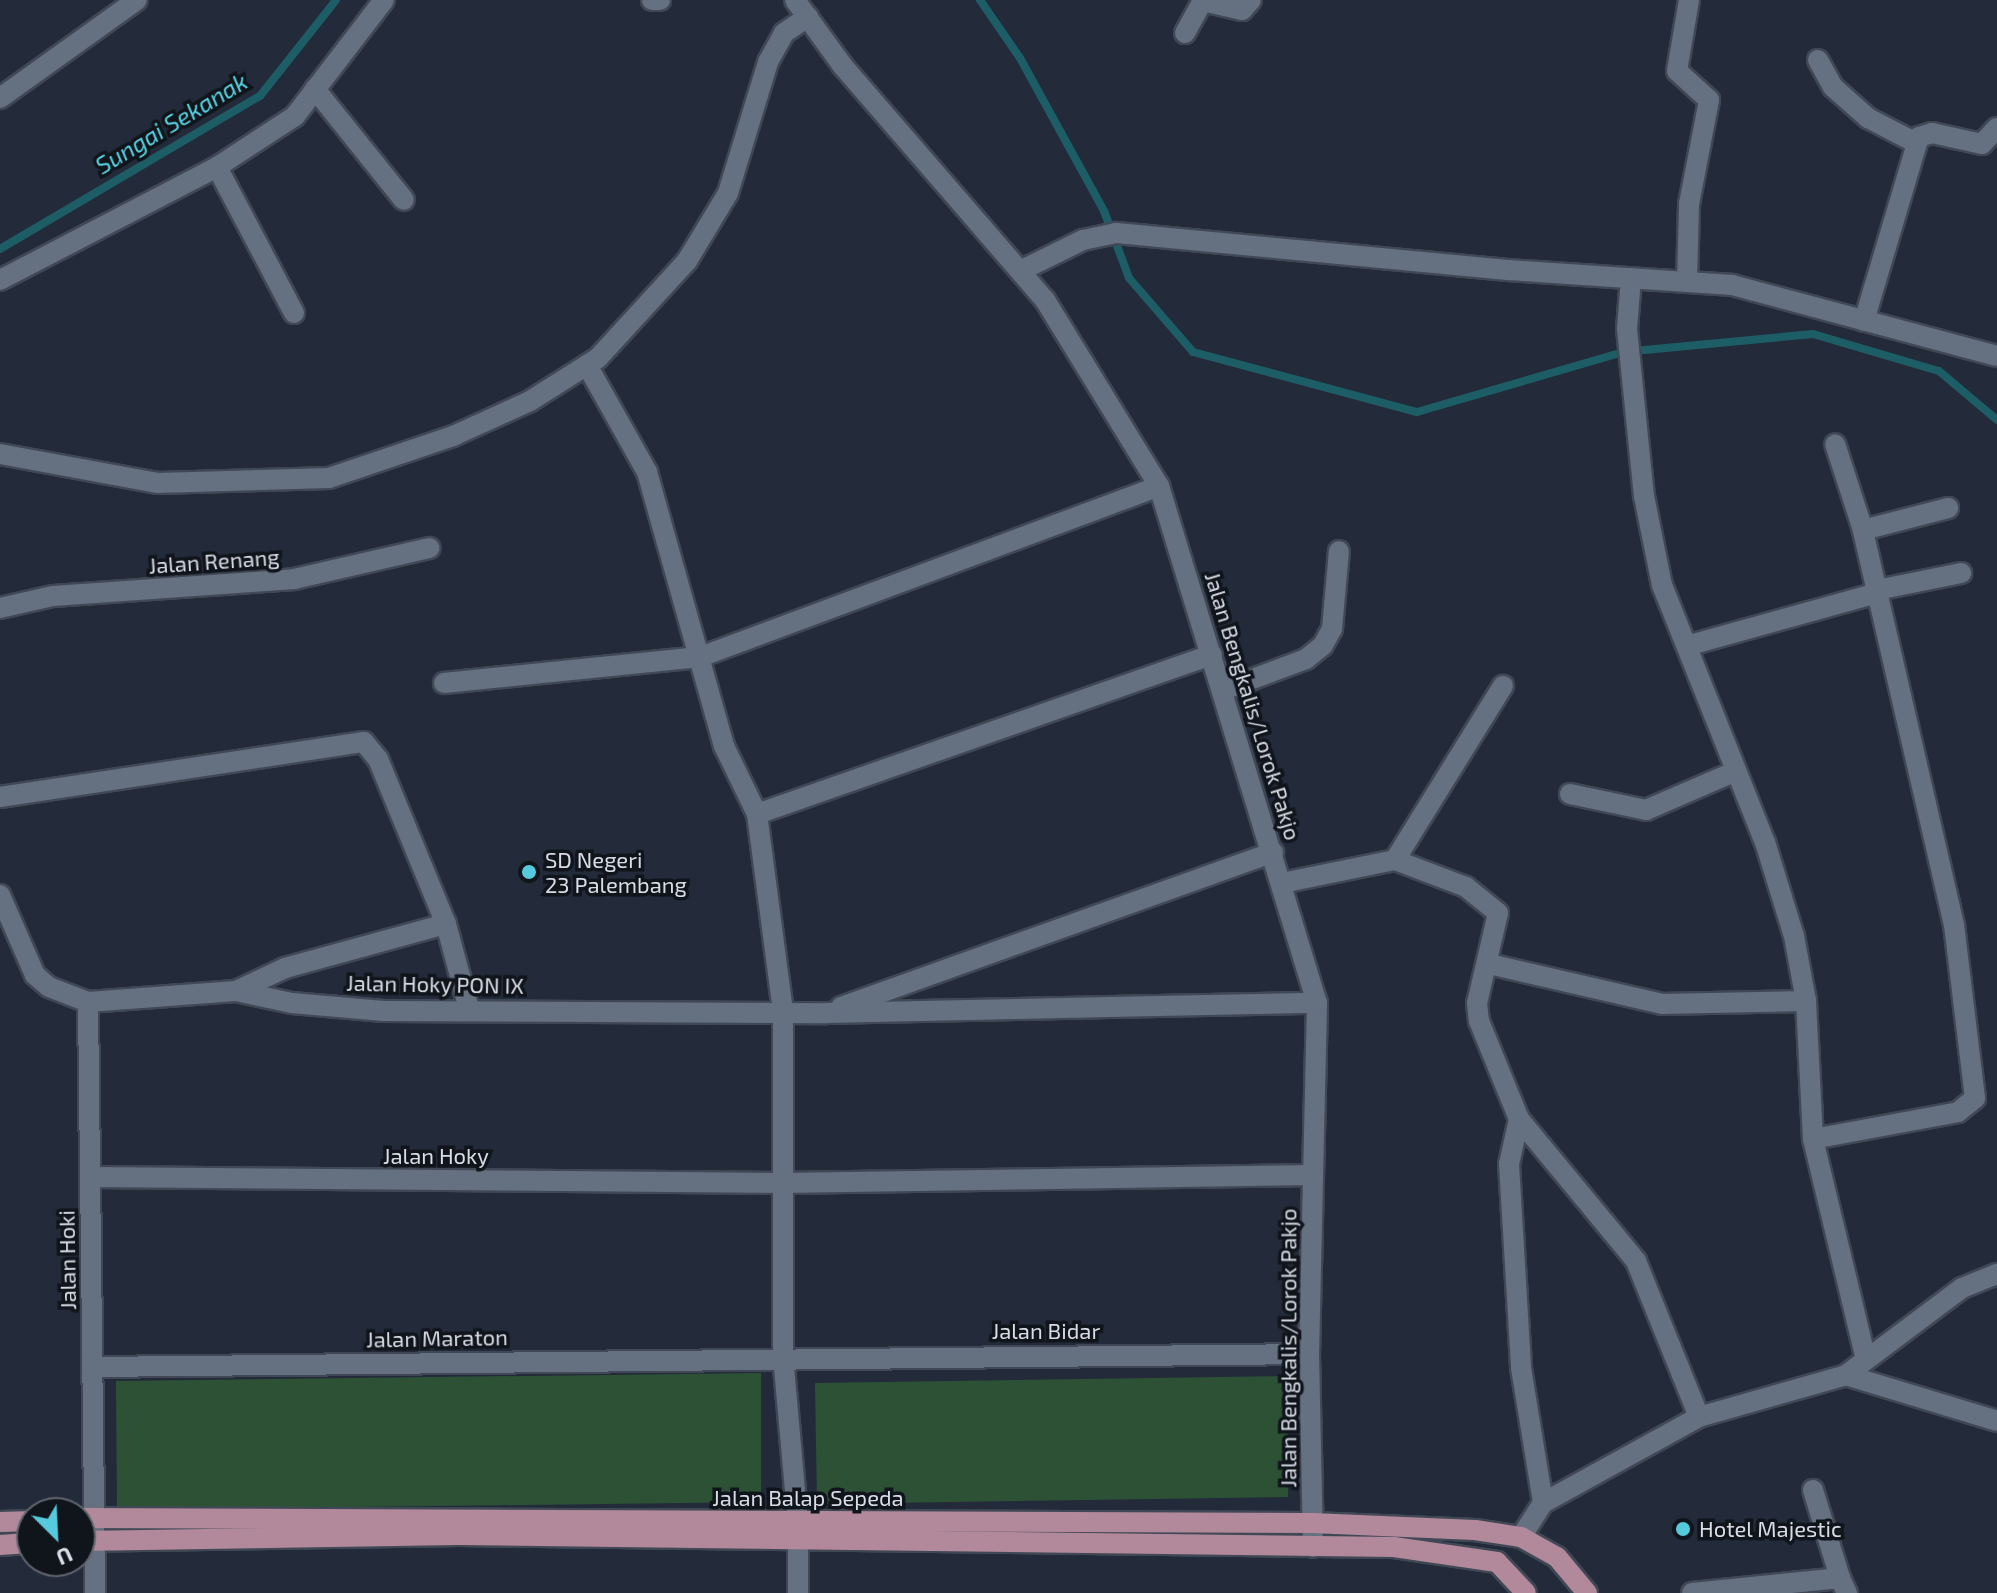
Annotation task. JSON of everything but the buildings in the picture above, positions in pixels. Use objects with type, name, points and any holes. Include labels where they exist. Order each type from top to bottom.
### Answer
[{"type":"main road","name":"Jalan Balap Sepeda","points":[[96,1517],[1409,1547],[1497,1562]]},
{"type":"main road","name":"Jalan Balap Sepeda","points":[[96,1540],[1312,1523],[1521,1537]]},
{"type":"main road","points":[[1526,1593],[1497,1562],[1521,1537],[1557,1557],[1587,1593]]},
{"type":"street","points":[[0,98],[137,0]]},
{"type":"street","points":[[0,280],[217,167],[295,116],[384,0]]},
{"type":"street","points":[[652,0],[660,0]]},
{"type":"street","name":"Jalan Bengkalis/Lorok Pakjo","points":[[795,0],[842,65],[1045,300],[1159,486],[1317,1003],[1309,1354],[1313,1547]]},
{"type":"street","points":[[1185,33],[1203,1],[1242,10],[1251,0]]},
{"type":"street","points":[[1687,282],[1689,204],[1709,100],[1677,71],[1689,0]]},
{"type":"street","points":[[0,454],[158,483],[329,478],[453,436],[530,401],[587,365],[687,261],[728,193],[768,62],[784,33],[808,17]]},
{"type":"street","points":[[1818,60],[1833,87],[1868,118],[1916,143]]},
{"type":"street","points":[[315,89],[404,200]]},
{"type":"street","points":[[1864,321],[1916,143],[1923,134],[1932,133],[1982,144],[1997,128]]},
{"type":"street","points":[[217,167],[294,313]]},
{"type":"street","points":[[1020,271],[1083,240],[1116,233],[1732,285],[1997,356]]},
{"type":"street","points":[[1631,278],[1627,329],[1644,496],[1662,585],[1690,645],[1794,936],[1806,1001],[1813,1139],[1866,1359]]},
{"type":"street","points":[[587,365],[647,472],[724,746],[757,814],[783,1011],[783,1356],[798,1532],[798,1593]]},
{"type":"street","points":[[1813,1139],[1958,1112],[1975,1098],[1954,925],[1863,530],[1835,444]]},
{"type":"street","points":[[444,683],[700,657],[1159,486]]},
{"type":"street","points":[[1863,530],[1948,508]]},
{"type":"street","name":"Jalan Renang","points":[[0,608],[53,596],[294,579],[429,548]]},
{"type":"street","points":[[1223,690],[1306,659],[1323,645],[1332,629],[1339,551]]},
{"type":"street","points":[[1690,645],[1878,592],[1961,573]]},
{"type":"street","points":[[757,814],[1212,655]]},
{"type":"street","points":[[1395,860],[1503,686]]},
{"type":"street","points":[[0,797],[364,742],[378,759],[446,924],[469,1009]]},
{"type":"street","points":[[1570,794],[1646,810],[1736,771]]},
{"type":"street","points":[[826,1013],[1273,852]]},
{"type":"street","points":[[1282,883],[1395,860],[1487,900],[1500,919],[1477,1003],[1479,1021],[1519,1119],[1636,1261],[1699,1417]]},
{"type":"street","points":[[0,895],[35,975],[49,987],[88,1002]]},
{"type":"street","points":[[236,991],[285,968],[446,924]]},
{"type":"street","points":[[1489,964],[1662,1004],[1806,1001]]},
{"type":"street","name":"Jalan Hoky PON IX","points":[[88,1002],[236,991],[292,1003],[384,1011],[826,1013],[1317,1003]]},
{"type":"street","name":"Jalan Hoki","points":[[88,1002],[92,1367],[88,1497]]},
{"type":"street","points":[[1519,1119],[1509,1164],[1520,1353],[1543,1503]]},
{"type":"street","name":"Jalan Hoky","points":[[90,1177],[781,1183],[1313,1175]]},
{"type":"street","points":[[1521,1537],[1543,1503],[1699,1417],[1846,1375],[1962,1288],[1997,1274]]},
{"type":"street","name":"Jalan Bidar","points":[[783,1356],[1309,1354]]},
{"type":"street","name":"Jalan Maraton","points":[[92,1367],[783,1356]]},
{"type":"street","points":[[1846,1375],[1997,1421]]},
{"type":"street","points":[[1692,1593],[1844,1585],[1813,1490]]},
{"type":"green space","points":[[761,1373],[761,1502],[117,1510],[116,1381]]},
{"type":"green space","points":[[1287,1376],[1288,1497],[817,1504],[815,1383]]},
{"type":"waterway","name":"Sungai Sekanak","points":[[0,249],[260,96],[336,0]]},
{"type":"waterway","points":[[980,0],[1020,58],[1104,211],[1129,278],[1193,352],[1417,412],[1623,352],[1813,334],[1939,371],[1997,420]]},
{"type":"place","name":"SD Negeri 23 Palembang","points":[[529,872]]},
{"type":"place","name":"Hotel Majestic","points":[[1683,1529]]}]
